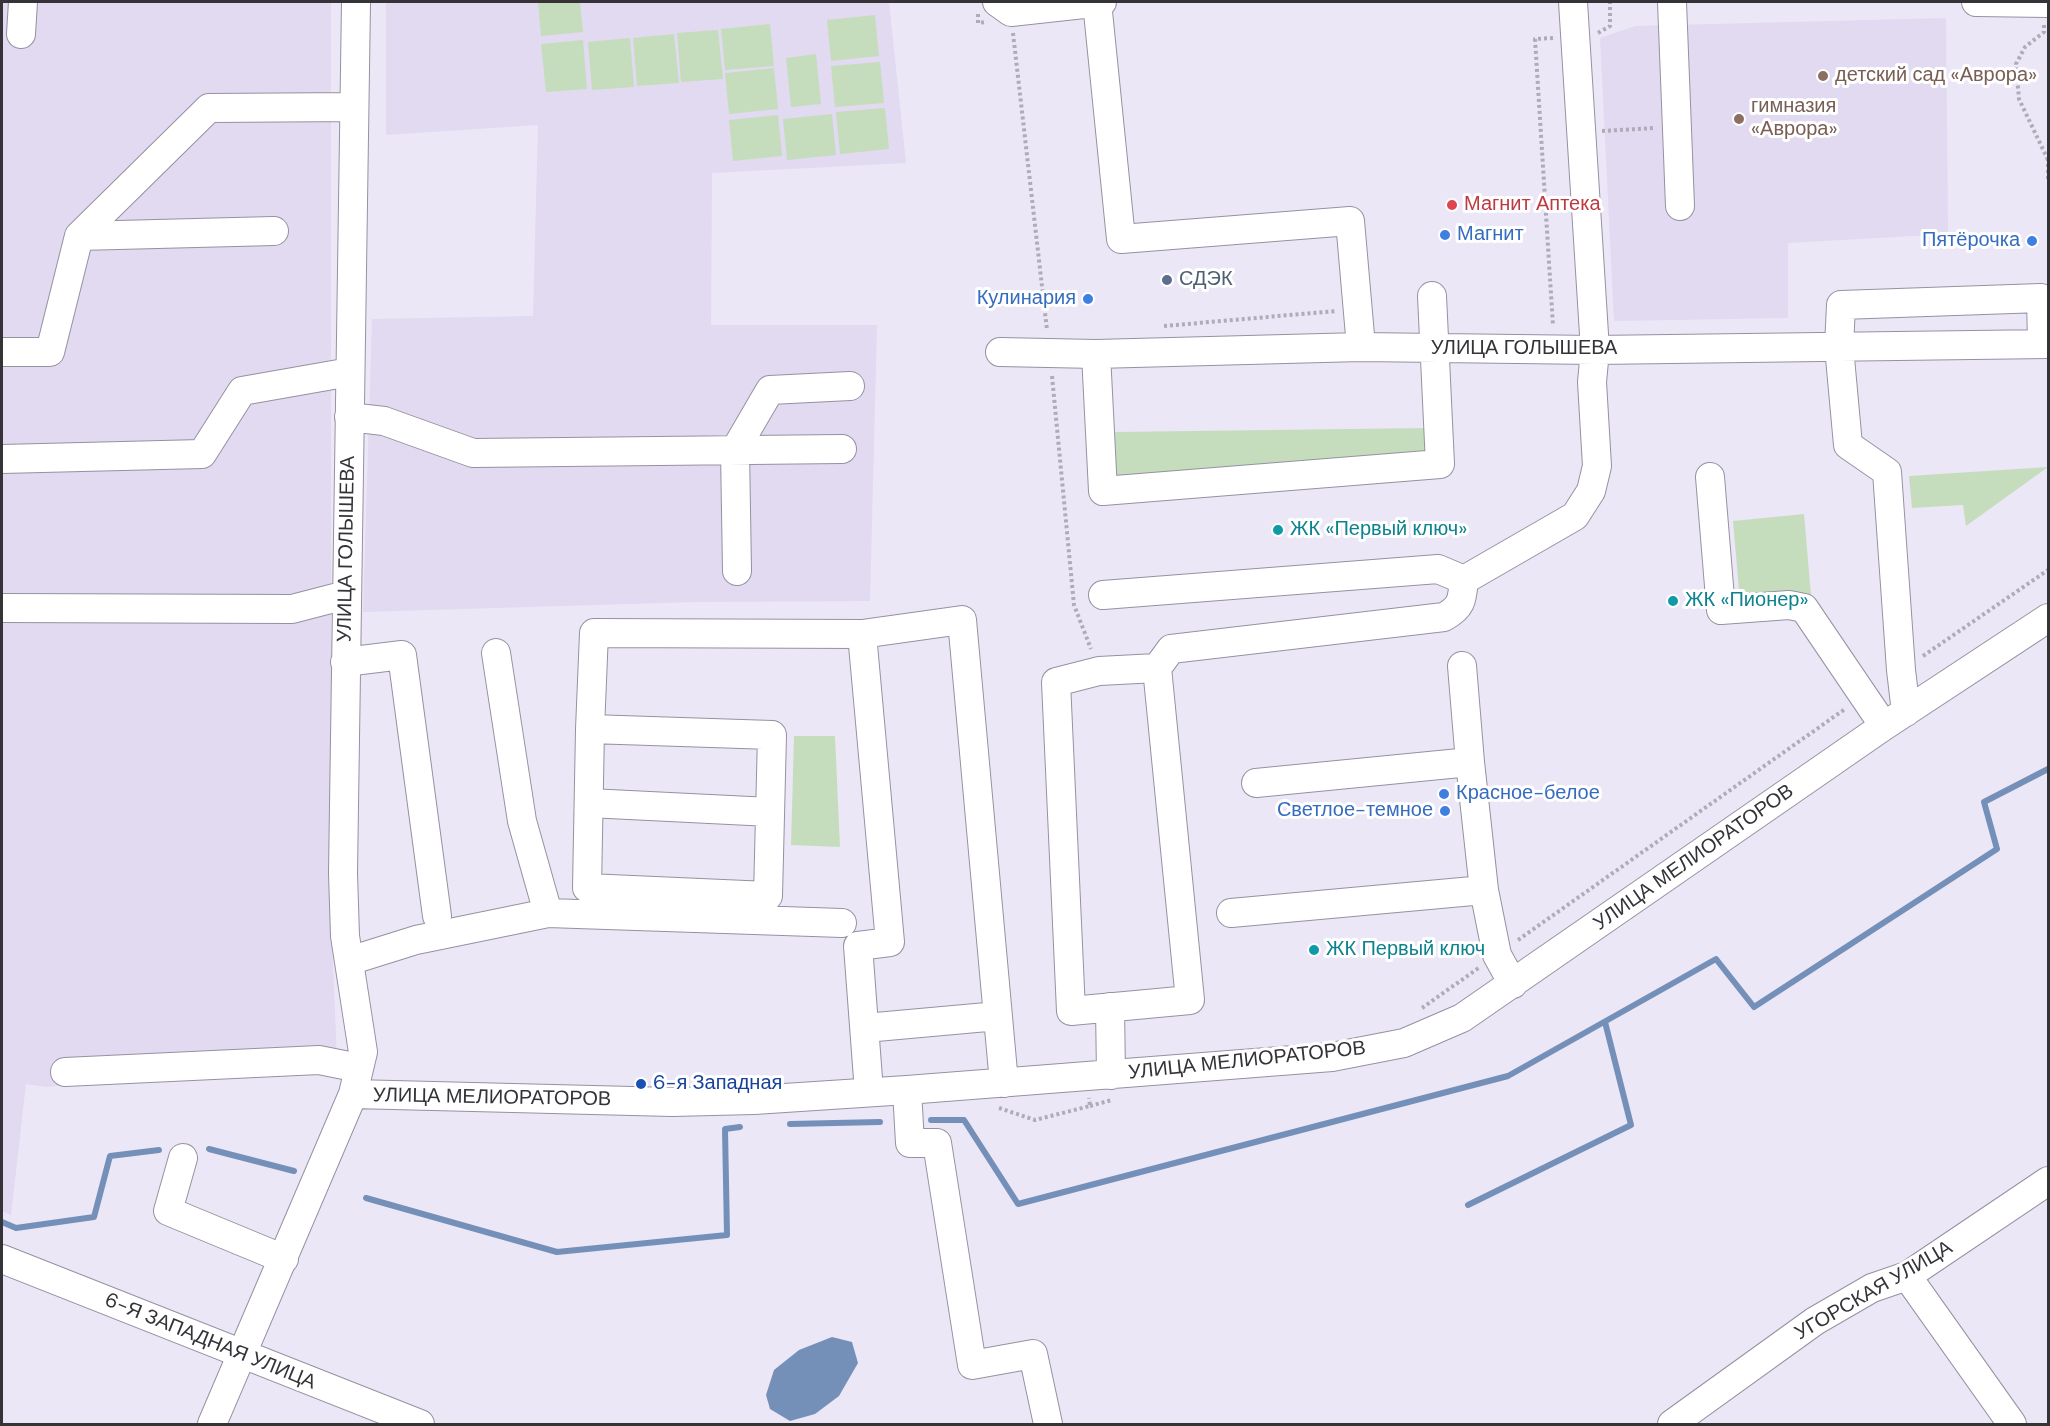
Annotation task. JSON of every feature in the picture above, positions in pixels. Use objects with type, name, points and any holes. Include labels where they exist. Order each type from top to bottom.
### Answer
[{"type":"street","points":[[21,34],[23,2]]},
{"type":"street","name":"УЛИЦА ГОЛЫШЕВА","points":[[212,1425],[284,1259],[356,1081],[363,1052],[345,936],[343,873],[356,2]]},
{"type":"street","points":[[997,2],[1011,12],[1099,2],[1121,239],[1350,221],[1361,347]]},
{"type":"street","points":[[1464,580],[1575,516],[1591,491],[1597,466],[1592,382],[1595,350],[1573,2]]},
{"type":"street","points":[[1672,2],[1680,206]]},
{"type":"street","points":[[1976,2],[2047,3]]},
{"type":"street","points":[[2,352],[50,352],[79,236],[209,108],[354,107]]},
{"type":"street","points":[[79,236],[274,231]]},
{"type":"street","points":[[1096,354],[1103,491],[1440,464],[1432,296]]},
{"type":"street","points":[[1710,477],[1720,610],[1789,605],[1804,608],[1864,696],[1895,719],[1901,670],[1887,472],[1848,446],[1839,346],[1840,305],[2041,298],[2045,344]]},
{"type":"street","name":"УЛИЦА ГОЛЫШЕВА","points":[[1000,352],[1096,354],[1361,347],[1595,350],[2045,344]]},
{"type":"street","points":[[2,459],[202,454],[242,391],[350,372]]},
{"type":"street","points":[[737,571],[735,450],[770,390],[850,386]]},
{"type":"street","points":[[350,417],[384,421],[473,453],[842,449]]},
{"type":"street","points":[[1103,595],[1438,569],[1464,580]]},
{"type":"street","points":[[1156,668],[1099,670],[1056,682],[1071,1011],[1191,999],[1156,668],[1171,649],[1444,617],[1456,610],[1462,598],[1464,580]]},
{"type":"street","points":[[2,608],[292,609],[346,595]]},
{"type":"street","name":"УЛИЦА МЕЛИОРАТОРОВ","points":[[65,1072],[319,1060],[356,1081],[672,1102],[754,1100],[1111,1075],[1332,1056],[1404,1043],[1462,1018],[1895,719],[2049,618]]},
{"type":"street","points":[[590,729],[772,735],[768,896],[587,888],[590,729],[594,633],[862,634],[962,620],[1004,1083]]},
{"type":"street","points":[[862,634],[890,942],[858,946],[869,1092]]},
{"type":"street","points":[[496,653],[522,821],[548,914]]},
{"type":"street","points":[[345,662],[402,655],[437,916]]},
{"type":"street","points":[[1462,666],[1484,890],[1497,955],[1513,984]]},
{"type":"street","points":[[1256,783],[1470,762]]},
{"type":"street","points":[[589,802],[770,812]]},
{"type":"street","points":[[1231,913],[1484,890]]},
{"type":"street","points":[[349,961],[416,940],[548,914],[842,923]]},
{"type":"street","points":[[1110,1007],[1111,1075]]},
{"type":"street","points":[[865,1028],[998,1016]]},
{"type":"street","points":[[907,1090],[910,1143],[937,1143],[972,1365],[1033,1354],[1048,1425]]},
{"type":"street","points":[[183,1158],[168,1211],[284,1259]]},
{"type":"street","name":"УГОРСКАЯ УЛИЦА","points":[[1672,1425],[1815,1321],[1872,1288],[1907,1276],[2049,1181]]},
{"type":"street","name":"6-Я ЗАПАДНАЯ УЛИЦА","points":[[2,1259],[420,1425]]},
{"type":"street","points":[[1907,1276],[2012,1425]]},
{"type":"path","points":[[1554,350],[1535,39],[1592,36],[1610,26],[1610,2]]},
{"type":"path","points":[[2047,3],[2044,32],[2025,47],[2016,64],[2019,99],[2048,159],[2049,182]]},
{"type":"path","points":[[1581,131],[1677,127]]},
{"type":"path","points":[[1901,670],[2049,570]]},
{"type":"path","points":[[1413,1014],[1864,696]]},
{"type":"shaded area","points":[[2,2],[331,2],[331,616],[334,724],[331,919],[337,1059],[46,1087],[26,1084],[11,1215],[2,1211]]},
{"type":"shaded area","points":[[386,2],[889,2],[906,163],[712,173],[711,325],[877,325],[870,601],[695,602],[363,612],[372,319],[533,316],[538,125],[386,135]]},
{"type":"shaded area","points":[[1946,18],[1948,234],[1788,243],[1788,318],[1614,321],[1600,38],[1635,26]]},
{"type":"green space","points":[[538,2],[580,2],[583,32],[541,36]]},
{"type":"green space","points":[[875,15],[879,56],[831,61],[827,20]]},
{"type":"green space","points":[[770,24],[774,66],[725,70],[721,29]]},
{"type":"green space","points":[[718,30],[723,79],[681,82],[677,33]]},
{"type":"green space","points":[[674,34],[679,83],[637,86],[633,38]]},
{"type":"green space","points":[[630,38],[634,87],[592,90],[588,42]]},
{"type":"green space","points":[[583,40],[587,89],[546,92],[541,44]]},
{"type":"green space","points":[[816,54],[821,104],[791,107],[786,58]]},
{"type":"green space","points":[[880,62],[884,103],[835,107],[831,66]]},
{"type":"green space","points":[[774,68],[778,109],[729,114],[725,73]]},
{"type":"green space","points":[[885,108],[889,149],[840,154],[836,112]]},
{"type":"green space","points":[[832,114],[836,155],[787,160],[783,119]]},
{"type":"green space","points":[[778,115],[782,156],[733,161],[729,120]]},
{"type":"green space","points":[[1427,428],[1430,456],[1117,479],[1114,432]]},
{"type":"green space","points":[[2048,467],[1966,526],[1963,505],[1912,508],[1909,476]]},
{"type":"green space","points":[[1804,514],[1811,595],[1740,602],[1733,521]]},
{"type":"green space","points":[[794,736],[835,736],[840,847],[791,845]]},
{"type":"water","points":[[832,1337],[852,1342],[858,1363],[839,1396],[815,1414],[790,1421],[770,1409],[766,1395],[774,1370],[799,1350]]},
{"type":"waterway","points":[[931,1120],[964,1120],[1018,1204],[1508,1076],[1716,959],[1754,1007],[1997,849],[1984,802],[2048,769]]},
{"type":"waterway","points":[[1468,1205],[1631,1125],[1605,1022]]},
{"type":"waterway","points":[[790,1124],[880,1122]]},
{"type":"waterway","points":[[366,1198],[557,1252],[727,1235],[725,1129],[740,1127]]},
{"type":"waterway","points":[[209,1149],[294,1171]]},
{"type":"waterway","points":[[2,1222],[16,1228],[94,1217],[110,1156],[159,1150]]},
{"type":"place","name":"детский сад «Аврора»","points":[[1823,76]]},
{"type":"place","name":"гимназия «Аврора»","points":[[1739,119]]},
{"type":"place","name":"Магнит Аптека","points":[[1452,205]]},
{"type":"place","name":"Магнит","points":[[1445,235]]},
{"type":"place","name":"Пятёрочка","points":[[2032,241]]},
{"type":"place","name":"СДЭК","points":[[1167,280]]},
{"type":"place","name":"Кулинария","points":[[1088,299]]},
{"type":"place","name":"ЖК «Первый ключ»","points":[[1278,530]]},
{"type":"place","name":"ЖК «Пионер»","points":[[1673,601]]},
{"type":"place","name":"Красное-белое","points":[[1444,794]]},
{"type":"place","name":"Светлое-темное","points":[[1445,811]]},
{"type":"place","name":"ЖК Первый ключ","points":[[1314,950]]},
{"type":"place","name":"6-я Западная","points":[[641,1084]]}]
